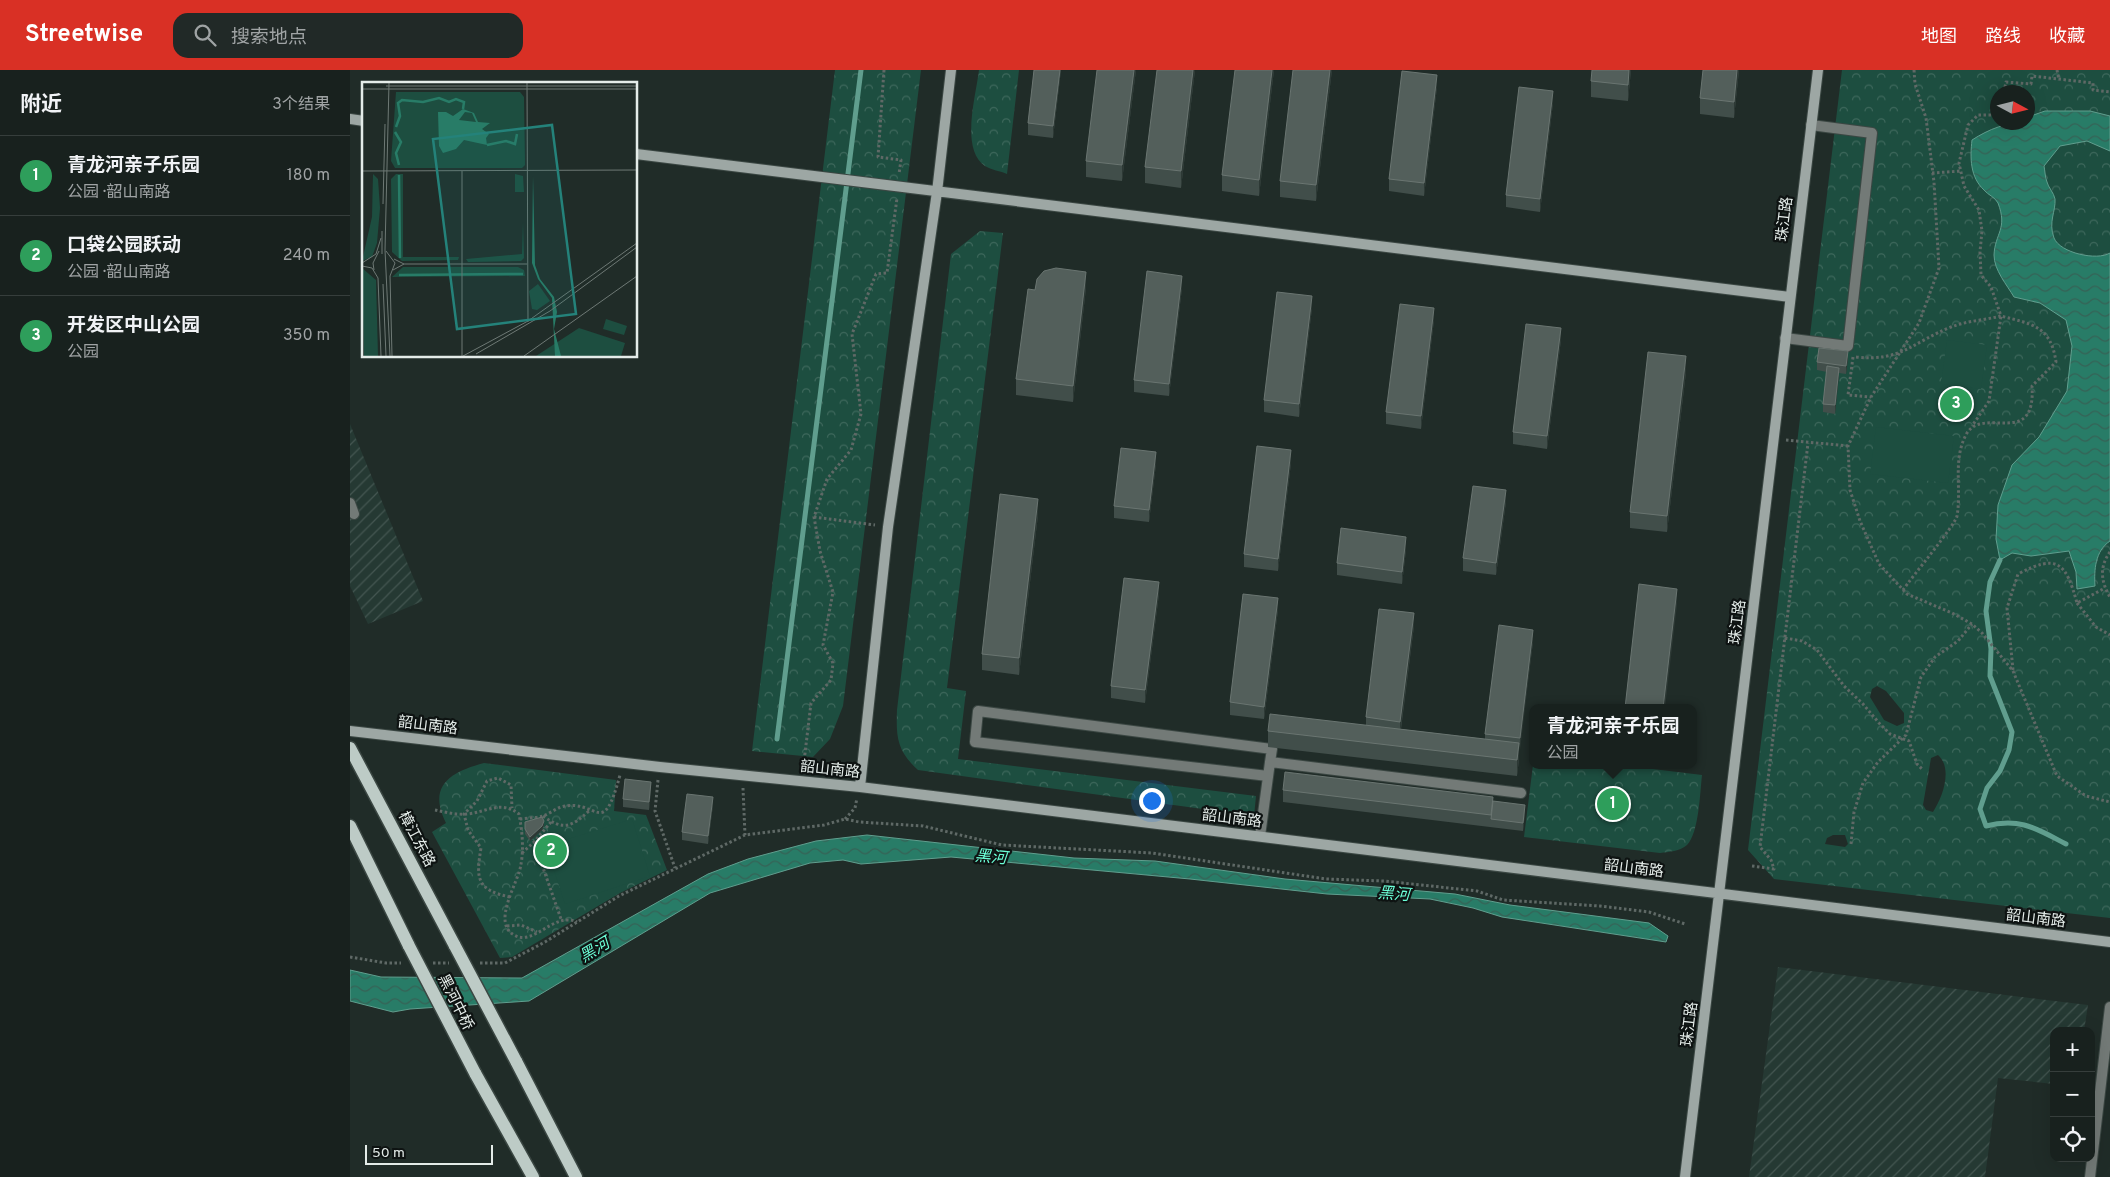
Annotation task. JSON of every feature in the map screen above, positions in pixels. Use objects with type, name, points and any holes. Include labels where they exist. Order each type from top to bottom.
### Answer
[{"type":"main road","name":"樟江东路","points":[[350,748],[455,946]]},
{"type":"main road","name":"黑河中桥","points":[[350,826],[409,946],[475,1073],[533,1177]]},
{"type":"main road","name":"黑河中桥","points":[[455,946],[576,1177]]},
{"type":"street","points":[[860,787],[888,527],[937,192],[951,70]]},
{"type":"street","name":"珠江路","points":[[1685,1177],[1818,70]]},
{"type":"street","points":[[1785,338],[1848,346],[1872,133],[1811,125]]},
{"type":"street","points":[[638,154],[898,188],[1790,297]]},
{"type":"street","points":[[350,503],[354,514]]},
{"type":"street","points":[[1260,836],[1272,749],[978,712],[975,742],[1268,776]]},
{"type":"street","name":"韶山南路","points":[[350,732],[660,767],[860,787],[2110,942]]},
{"type":"street","points":[[1270,762],[1521,793]]},
{"type":"street","points":[[2090,1177],[2110,1007]]},
{"type":"path","points":[[801,781],[811,703],[831,680],[833,662],[823,645],[833,592],[820,551],[814,517],[827,479],[851,450],[861,414],[852,334],[876,274],[887,273],[898,188],[901,160],[878,157],[884,70]]},
{"type":"path","points":[[1914,70],[1914,84],[1926,118],[1939,268],[1919,323],[1871,397],[1848,446],[1850,490],[1860,521],[1878,564],[1907,594],[1972,624],[1982,633],[2002,660],[2013,671]]},
{"type":"path","points":[[2057,70],[2058,80]]},
{"type":"path","points":[[2005,85],[2006,82],[2031,84],[2032,76],[2093,83],[2093,90],[2110,92]]},
{"type":"path","points":[[1903,590],[1957,518],[1957,467],[1963,443],[1989,401],[2001,316],[1991,287],[1981,274],[1980,252],[1982,231],[1979,210],[1964,186],[1959,163],[1968,125],[1978,115],[1990,115]]},
{"type":"path","points":[[1932,173],[1961,171]]},
{"type":"path","points":[[1854,357],[1880,358],[1899,354],[1952,326],[2001,316],[2041,328],[2054,346],[2056,362],[2032,386],[2032,400],[2027,414],[2018,421],[2006,425],[1984,422],[1972,426]]},
{"type":"path","points":[[1848,346],[1854,357],[1848,395],[1871,397]]},
{"type":"path","points":[[1773,438],[1848,446]]},
{"type":"path","points":[[1752,866],[1774,869],[1771,860],[1760,847],[1808,443]]},
{"type":"path","points":[[814,517],[888,527]]},
{"type":"path","points":[[2110,552],[2103,567],[2104,588],[2110,598]]},
{"type":"path","points":[[2110,635],[2096,627],[2076,603],[2070,579],[2064,569],[2055,564],[2038,564],[2018,574],[2007,608],[2013,671],[2057,776],[2086,796],[2110,802]]},
{"type":"path","points":[[2076,603],[2104,588]]},
{"type":"path","points":[[1851,844],[1854,812],[1863,783],[1878,762],[1903,737],[1910,724],[1914,698],[1921,677],[1935,657],[1958,641],[1972,624]]},
{"type":"path","points":[[1785,638],[1802,641],[1817,650],[1844,686],[1863,704],[1878,724],[1890,734],[1909,740],[1917,764],[1923,770]]},
{"type":"path","points":[[520,819],[543,816],[561,807],[578,807],[589,811],[604,812],[611,806],[623,763]]},
{"type":"path","points":[[660,767],[655,811],[675,868]]},
{"type":"path","points":[[742,775],[745,835]]},
{"type":"path","points":[[464,814],[476,800],[487,781],[498,778],[511,785],[512,808]]},
{"type":"path","points":[[845,819],[855,808],[860,787]]},
{"type":"path","points":[[435,810],[464,814],[485,812],[500,806],[512,808],[519,814],[522,865],[505,910],[509,932],[516,936],[526,937],[561,919],[568,918],[577,922]]},
{"type":"path","points":[[543,816],[561,826],[573,824],[589,811]]},
{"type":"path","points":[[464,814],[468,830],[481,848],[477,874],[481,884],[490,891],[510,897]]},
{"type":"path","points":[[476,963],[505,963],[620,896],[745,835],[824,825],[845,819],[859,822],[923,826],[1002,845],[1152,853],[1326,879],[1384,881],[1477,891],[1502,900],[1600,906],[1649,912],[1685,924]]},
{"type":"path","points":[[522,853],[551,822]]},
{"type":"path","points":[[534,842],[561,919]]},
{"type":"path","points":[[507,926],[521,925],[537,932]]},
{"type":"path","points":[[350,957],[386,963],[406,963]]},
{"type":"path","points":[[426,963],[456,963]]},
{"type":"shaded area","points":[[350,424],[423,601],[368,624],[350,586]]},
{"type":"shaded area","points":[[1778,967],[2088,1005],[2085,1027],[2050,1027],[2050,1084],[1998,1078],[1985,1177],[1749,1177]]},
{"type":"green space","points":[[835,70],[921,70],[843,706],[830,739],[813,757],[752,751]]},
{"type":"green space","points":[[979,70],[1019,70],[1007,174],[985,166],[977,158],[973,147],[971,135],[973,107]]},
{"type":"green space","points":[[1842,70],[2110,70],[2110,918],[1774,879],[1748,850]],"holes":[[[1877,686],[1886,691],[1904,713],[1904,723],[1897,726],[1884,720],[1870,697],[1872,689]],[[1938,755],[1943,761],[1946,775],[1943,791],[1933,812],[1926,810],[1923,805],[1931,758]],[[1833,835],[1845,835],[1848,844],[1845,847],[1825,844],[1827,838]]]},
{"type":"green space","points":[[980,231],[1003,233],[947,688],[966,691],[958,759],[1256,796],[1254,816],[918,770],[902,750],[897,728],[897,710],[951,254]]},
{"type":"green space","points":[[1947,340],[1987,345],[1981,389],[1941,384]]},
{"type":"green space","points":[[1876,427],[1954,436],[1948,483],[1870,474]]},
{"type":"green space","points":[[484,763],[616,780],[614,811],[646,815],[667,870],[620,893],[512,957],[500,958],[432,832],[446,823],[439,799],[441,790],[446,782],[461,771]]},
{"type":"green space","points":[[1532,769],[1653,769],[1702,775],[1694,831],[1687,845],[1681,849],[1660,853],[1524,837]]},
{"type":"green space","points":[[632,819],[650,876],[565,904],[546,846]]},
{"type":"water","points":[[2045,111],[2090,111],[2110,116],[2110,151],[2087,141],[2060,146],[2044,166],[2048,184],[2055,199],[2052,222],[2054,238],[2063,248],[2079,254],[2097,256],[2110,253],[2110,541],[2101,550],[2096,561],[2095,586],[2077,589],[2076,572],[2069,551],[2031,556],[2012,553],[2000,560],[1996,539],[1998,505],[2012,465],[2039,437],[2067,391],[2072,346],[2066,320],[2040,303],[2014,297],[1998,272],[1994,255],[2002,219],[2001,212],[1997,201],[1979,185],[1976,179],[1971,160],[1972,140],[1992,130],[2035,130],[2035,115]]},
{"type":"water","name":"黑河","points":[[867,835],[1074,858],[1155,861],[1285,879],[1455,894],[1510,905],[1649,923],[1668,936],[1666,942],[1502,917],[1473,908],[1430,899],[1327,894],[1190,879],[951,857],[861,864],[843,860],[810,863],[710,893],[529,1001],[410,1009],[393,1012],[350,1001],[350,970],[381,977],[522,978],[708,874],[748,859],[816,841]]},
{"type":"building","points":[[1034,70],[1060,70],[1053,126],[1028,123]]},
{"type":"building","points":[[1097,70],[1134,70],[1122,165],[1086,161]]},
{"type":"building","points":[[1157,70],[1193,70],[1181,171],[1145,167]]},
{"type":"building","points":[[1235,70],[1272,70],[1259,180],[1222,175]]},
{"type":"building","points":[[1293,70],[1330,70],[1316,185],[1280,181]]},
{"type":"building","points":[[1592,70],[1629,70],[1628,85],[1591,81]]},
{"type":"building","points":[[1703,70],[1737,70],[1734,102],[1700,98]]},
{"type":"building","points":[[1402,71],[1437,75],[1424,183],[1389,179]]},
{"type":"building","points":[[1519,87],[1553,91],[1540,199],[1506,195]]},
{"type":"building","points":[[1056,268],[1086,272],[1073,386],[1016,379],[1028,289],[1035,290],[1037,279],[1044,271]]},
{"type":"building","points":[[1147,271],[1182,276],[1169,384],[1134,380]]},
{"type":"building","points":[[1277,292],[1312,296],[1299,404],[1264,400]]},
{"type":"building","points":[[1400,304],[1434,308],[1421,416],[1386,412]]},
{"type":"building","points":[[1526,324],[1561,328],[1547,436],[1513,432]]},
{"type":"building","points":[[1819,348],[1848,351],[1846,366],[1817,362]]},
{"type":"building","points":[[1648,352],[1686,356],[1667,516],[1630,512]]},
{"type":"building","points":[[1827,366],[1839,368],[1835,405],[1823,404]]},
{"type":"building","points":[[1257,446],[1291,450],[1278,559],[1244,554]]},
{"type":"building","points":[[1121,448],[1156,452],[1149,510],[1114,506]]},
{"type":"building","points":[[1473,486],[1506,490],[1496,563],[1463,558]]},
{"type":"building","points":[[1000,494],[1038,499],[1019,658],[982,654]]},
{"type":"building","points":[[1341,528],[1406,537],[1402,572],[1337,563]]},
{"type":"building","points":[[1124,578],[1159,582],[1145,690],[1111,686]]},
{"type":"building","points":[[1639,584],[1677,589],[1663,704],[1625,704]]},
{"type":"building","points":[[1243,594],[1278,598],[1264,707],[1230,702]]},
{"type":"building","points":[[1379,609],[1414,613],[1400,722],[1366,717]]},
{"type":"building","points":[[1499,625],[1533,630],[1520,738],[1485,734]]},
{"type":"building","points":[[1270,714],[1519,743],[1517,760],[1268,731]]},
{"type":"building","points":[[1285,772],[1493,797],[1491,815],[1283,790]]},
{"type":"building","points":[[625,779],[651,782],[649,802],[623,799]]},
{"type":"building","points":[[687,794],[713,797],[708,836],[682,832]]},
{"type":"building","points":[[1493,801],[1525,805],[1523,823],[1491,819]]},
{"type":"building","points":[[542,817],[544,821],[542,826],[530,837],[525,829],[525,822]]},
{"type":"waterway","points":[[777,739],[861,70]]},
{"type":"waterway","points":[[2000,560],[1990,582],[1986,611],[1991,649],[1990,676],[2012,732],[2009,750],[2000,771],[1987,788],[1980,809],[1986,826],[2009,823],[2028,826],[2066,844]]},
{"type":"place","name":"开发区中山公园","points":[[1956,404]]},
{"type":"place","name":"青龙河亲子乐园","points":[[1613,804]]},
{"type":"place","name":"口袋公园·跃动","points":[[551,851]]}]
